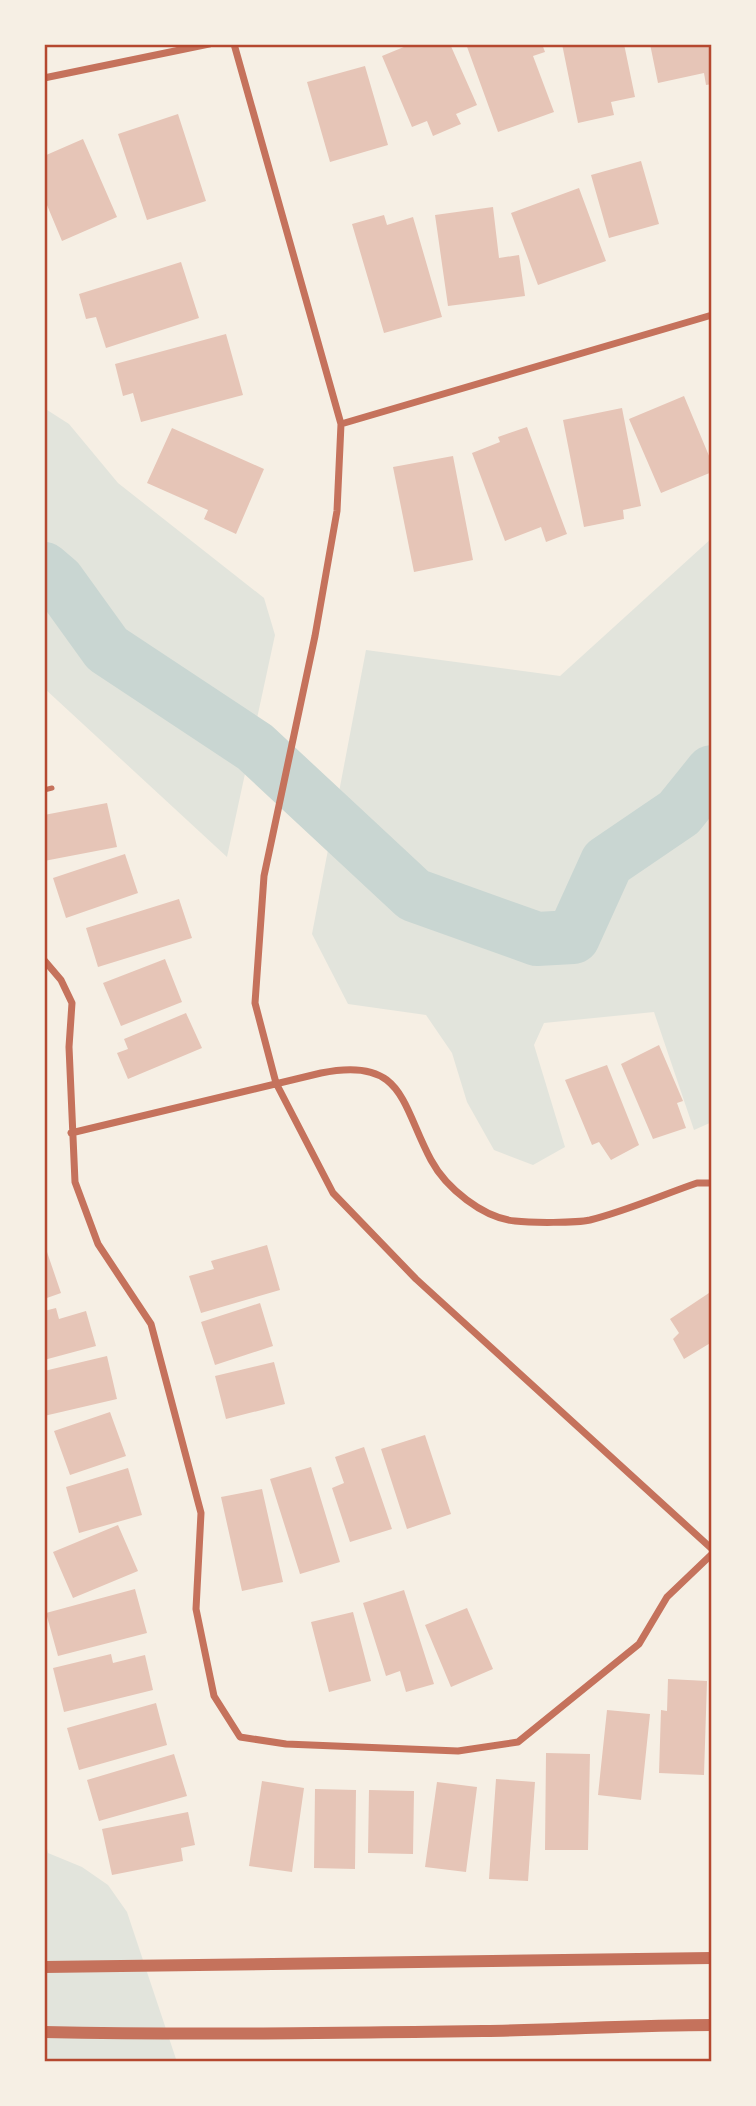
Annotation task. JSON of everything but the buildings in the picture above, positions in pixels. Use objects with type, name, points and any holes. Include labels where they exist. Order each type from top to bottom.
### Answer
[{"type":"street","points":[[44,78],[209,44]]},
{"type":"street","points":[[44,960],[61,980],[72,1003],[69,1047],[75,1182],[98,1244],[151,1324],[201,1513],[196,1609],[214,1696],[240,1737],[286,1744],[458,1751],[518,1742],[639,1644],[667,1597],[712,1551],[416,1279],[333,1193],[276,1083],[255,1003],[264,876],[315,636],[337,511],[341,424],[234,44]]},
{"type":"street","points":[[341,424],[712,315]]},
{"type":"street","points":[[71,1133],[343,1068],[367,1070],[387,1080],[407,1104],[432,1162],[455,1190],[484,1211],[514,1222],[589,1220],[697,1183],[712,1183]]},
{"type":"street","points":[[44,1967],[712,1958]]},
{"type":"street","points":[[44,2032],[169,2034],[488,2031],[712,2025]]},
{"type":"lane","points":[[44,790],[52,788]]},
{"type":"shaded area","points":[[44,408],[69,424],[118,483],[264,598],[275,635],[227,857],[44,688]]},
{"type":"shaded area","points":[[712,538],[712,1122],[694,1130],[654,1012],[544,1023],[534,1045],[565,1147],[533,1165],[494,1150],[467,1102],[452,1053],[426,1015],[348,1004],[312,934],[366,650],[560,676]]},
{"type":"shaded area","points":[[44,1836],[48,1853],[82,1867],[108,1885],[127,1912],[177,2062],[44,2062]]},
{"type":"waterway","points":[[44,569],[58,581],[107,649],[255,747],[414,895],[537,939],[573,937],[607,862],[679,813],[712,772]]}]
